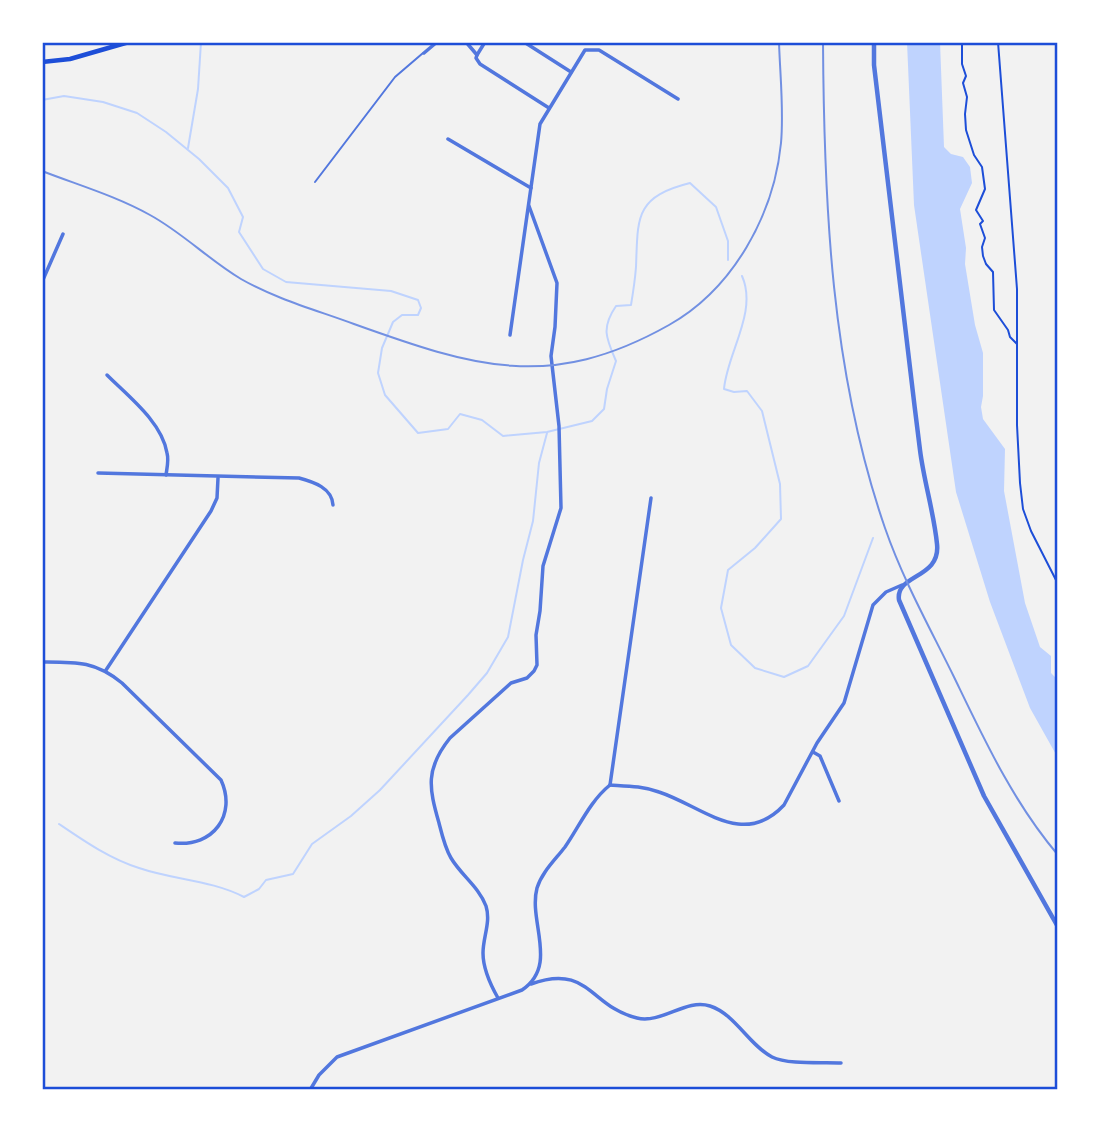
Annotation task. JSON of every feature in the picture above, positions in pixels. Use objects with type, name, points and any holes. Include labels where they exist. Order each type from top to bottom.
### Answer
[{"type":"main road","points":[[42,62],[70,59],[129,42]]},
{"type":"street","points":[[424,52],[437,42]]},
{"type":"street","points":[[466,42],[477,55],[480,64],[550,108]]},
{"type":"street","points":[[477,55],[485,42]]},
{"type":"street","points":[[524,42],[571,72]]},
{"type":"street","points":[[529,984],[538,968],[542,953],[536,913],[538,885],[602,791],[610,785],[656,790],[726,823],[747,824],[763,820],[784,805],[812,751],[844,703],[873,605],[886,592],[920,575],[933,564],[938,552],[923,474],[896,265],[874,65],[874,42]]},
{"type":"street","points":[[510,335],[540,124],[585,50],[599,50],[678,99]]},
{"type":"street","points":[[448,139],[531,188]]},
{"type":"street","points":[[498,998],[484,966],[483,952],[488,921],[485,905],[451,858],[429,785],[442,748],[450,738],[511,683],[530,675],[537,665],[536,635],[541,611],[543,566],[561,508],[559,433],[551,356],[557,283],[529,206]]},
{"type":"street","points":[[42,282],[63,234]]},
{"type":"street","points":[[107,375],[137,404],[162,438],[167,451],[166,475]]},
{"type":"street","points":[[98,473],[305,480],[318,484],[328,493],[332,505]]},
{"type":"street","points":[[106,670],[211,511],[217,498],[218,477]]},
{"type":"street","points":[[610,785],[651,498]]},
{"type":"street","points":[[902,585],[898,595],[902,611],[972,770],[997,821],[1058,927]]},
{"type":"street","points":[[42,662],[79,662],[106,670],[210,766],[224,786],[226,808],[223,818],[216,830],[198,842],[175,843]]},
{"type":"street","points":[[812,751],[820,756],[839,801]]},
{"type":"street","points":[[310,1090],[319,1075],[337,1057],[549,977],[570,979],[615,1009],[643,1019],[708,1005],[729,1018],[775,1058],[841,1063]]},
{"type":"lane","points":[[315,182],[395,78],[424,52]]},
{"type":"path","points":[[962,42],[962,65],[966,76],[963,83],[967,97],[966,130],[974,155],[982,167],[985,189],[976,212],[984,221],[980,224],[985,238],[983,256],[993,272],[995,310],[1017,344]]},
{"type":"path","points":[[998,42],[1013,218],[1017,425],[1023,509],[1058,584]]},
{"type":"water","points":[[907,42],[940,42],[944,147],[951,154],[963,157],[970,167],[972,183],[960,209],[966,248],[965,264],[975,325],[983,353],[981,407],[983,419],[1005,449],[1004,491],[1025,603],[1040,647],[1051,656],[1051,673],[1058,680],[1058,758],[1030,708],[990,602],[956,492],[914,205]]},
{"type":"waterway","points":[[188,148],[198,89],[201,42]]},
{"type":"waterway","points":[[42,100],[64,96],[103,102],[137,113],[166,132],[228,188],[243,217],[239,232],[263,269],[286,282],[391,291],[418,300],[421,308],[418,315],[402,315],[393,322],[382,348],[378,373],[385,395],[418,433],[448,429],[460,414],[482,420],[503,436],[547,432],[592,421],[604,409],[616,361],[608,339],[608,321],[616,306],[631,305],[639,223],[649,203],[658,195],[690,183],[716,207],[728,241],[728,260]]},
{"type":"waterway","points":[[742,276],[746,290],[744,318],[724,389],[734,392],[747,391],[762,411],[780,484],[781,519],[755,548],[728,570],[721,608],[731,645],[755,668],[784,677],[808,666],[844,616],[873,538]]},
{"type":"waterway","points":[[59,824],[128,864],[219,887],[244,897],[259,889],[266,880],[293,874],[312,844],[351,816],[380,790],[468,695],[487,673],[508,637],[533,521],[539,463],[547,433]]},
{"type":"railway","points":[[42,171],[110,196],[150,215],[229,272],[254,286],[296,304],[397,339],[475,361],[512,366],[549,365],[586,359],[626,346],[669,325],[692,310],[713,292],[746,248],[770,197],[777,170],[782,118],[779,42]]},
{"type":"railway","points":[[823,42],[826,165],[834,288],[842,349],[867,469],[885,528],[917,604],[1000,769],[1027,814],[1058,855]]}]
